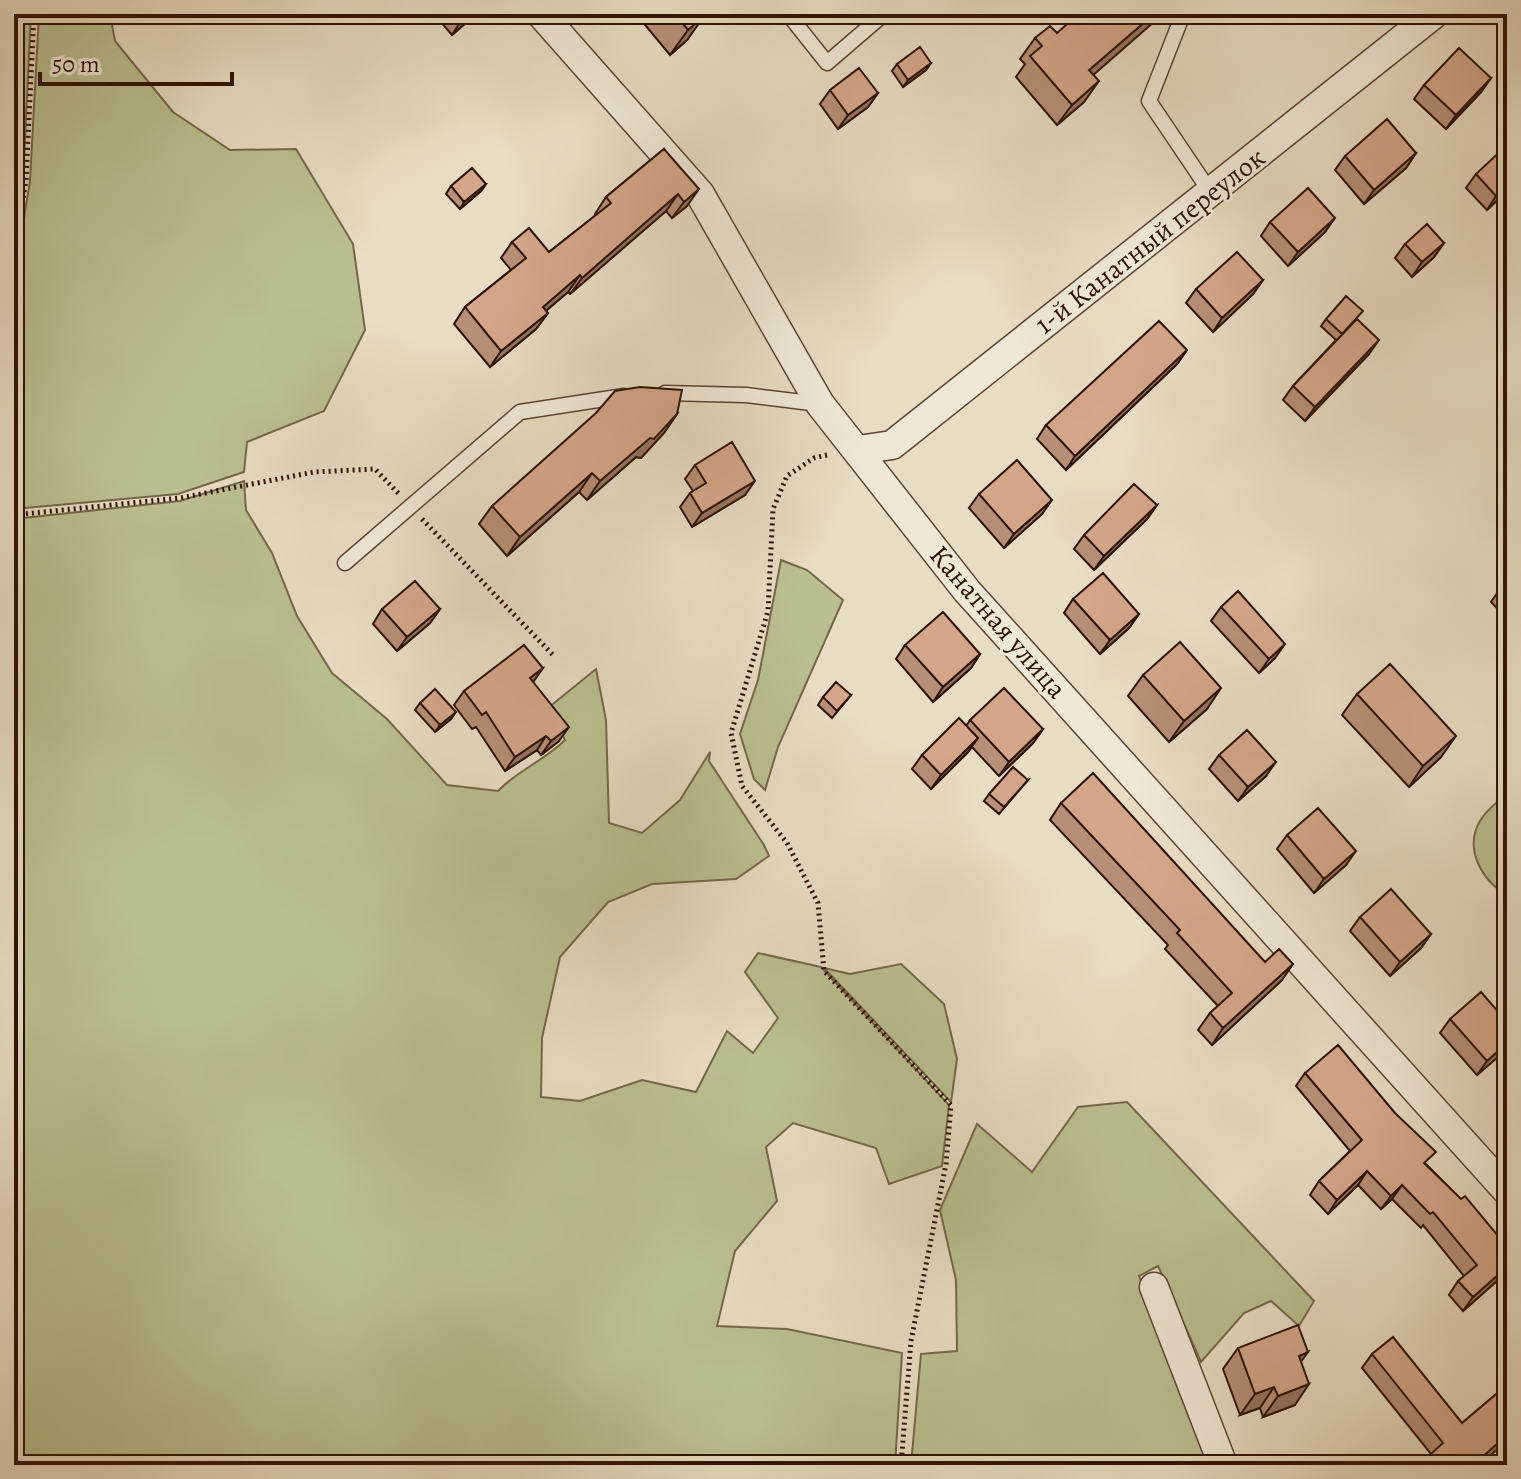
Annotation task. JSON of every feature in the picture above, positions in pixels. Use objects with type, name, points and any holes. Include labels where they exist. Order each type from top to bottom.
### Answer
[{"type":"street","name":"Канатная улица","points":[[541,14],[700,194],[820,404],[967,591],[1507,1191]]},
{"type":"street","name":"1-й Канатный переулок","points":[[858,450],[892,445],[1434,14]]},
{"type":"street","points":[[1154,1287],[1223,1465]]},
{"type":"lane","points":[[788,14],[827,63],[884,14]]},
{"type":"lane","points":[[1183,14],[1149,101],[1211,193]]},
{"type":"lane","points":[[345,563],[520,412],[640,394],[746,395],[820,404]]},
{"type":"path","points":[[14,257],[26,180],[34,14]]},
{"type":"path","points":[[858,450],[814,458],[787,476],[773,509],[768,611],[731,733],[742,786],[787,843],[818,903],[824,971],[951,1105],[946,1164],[911,1341],[901,1465]]},
{"type":"path","points":[[14,515],[180,498],[314,472],[375,469],[553,655]]},
{"type":"green space","points":[[14,14],[31,14],[23,180],[14,237]]},
{"type":"green space","points":[[39,14],[110,14],[115,41],[173,112],[230,150],[296,149],[353,244],[365,330],[324,411],[247,442],[244,472],[178,494],[14,509],[14,281],[30,181]]},
{"type":"green space","points":[[244,481],[246,510],[272,553],[297,616],[332,673],[387,719],[447,785],[498,791],[557,747],[565,740],[548,708],[596,669],[606,720],[609,823],[642,833],[680,800],[710,752],[709,761],[764,845],[769,856],[736,879],[652,884],[608,902],[560,957],[542,1038],[541,1097],[580,1101],[642,1080],[696,1092],[727,1031],[753,1053],[778,1018],[745,972],[758,953],[821,967],[949,1105],[942,1166],[889,1184],[876,1148],[793,1123],[766,1147],[777,1201],[735,1251],[717,1326],[787,1329],[902,1353],[895,1465],[14,1465],[14,519],[180,501]]},
{"type":"green space","points":[[781,560],[807,570],[843,600],[778,747],[765,790],[754,779],[740,734],[758,680]]},
{"type":"green space","points":[[1507,793],[1507,895],[1483,872],[1474,842],[1483,817]]},
{"type":"green space","points":[[901,964],[944,1004],[957,1059],[951,1102],[824,968],[850,974]]},
{"type":"green space","points":[[1127,1102],[1314,1301],[1299,1326],[1271,1301],[1244,1313],[1201,1362],[1158,1266],[1139,1276],[1213,1465],[911,1465],[921,1354],[957,1351],[956,1280],[940,1210],[977,1124],[1032,1172],[1078,1107]]},
{"type":"building","points":[[456,14],[469,14],[461,21]]},
{"type":"building","points":[[675,14],[704,14],[705,15],[688,30]]},
{"type":"building","points":[[1078,14],[1154,14],[1089,70],[1099,81],[1072,105],[1030,56],[1042,46],[1035,38],[1050,26],[1057,33]]},
{"type":"building","points":[[920,47],[931,63],[908,80],[897,64]]},
{"type":"building","points":[[1459,48],[1491,78],[1456,115],[1424,85]]},
{"type":"building","points":[[859,68],[878,93],[848,115],[830,90]]},
{"type":"building","points":[[1387,119],[1416,153],[1374,190],[1345,156]]},
{"type":"building","points":[[1507,145],[1507,186],[1496,196],[1476,174]]},
{"type":"building","points":[[664,149],[699,189],[684,202],[678,194],[582,278],[580,275],[543,307],[548,313],[501,351],[465,307],[526,258],[512,242],[529,228],[549,252],[611,203],[606,197]]},
{"type":"building","points":[[472,168],[486,184],[464,202],[451,186]]},
{"type":"building","points":[[1308,188],[1335,218],[1298,252],[1270,222]]},
{"type":"building","points":[[1427,224],[1444,243],[1422,262],[1405,244]]},
{"type":"building","points":[[1237,252],[1263,280],[1222,318],[1196,289]]},
{"type":"building","points":[[1346,296],[1363,311],[1342,334],[1326,319]]},
{"type":"building","points":[[1357,319],[1379,340],[1315,407],[1293,386]]},
{"type":"building","points":[[1159,321],[1187,350],[1075,456],[1046,425]]},
{"type":"building","points":[[640,387],[682,390],[677,414],[654,439],[650,438],[600,481],[592,473],[520,537],[492,506],[596,413],[615,391]]},
{"type":"building","points":[[732,442],[755,481],[702,513],[690,493],[706,483],[695,465]]},
{"type":"building","points":[[1017,460],[1052,500],[1014,534],[979,494]]},
{"type":"building","points":[[1134,484],[1157,505],[1104,556],[1084,535]]},
{"type":"building","points":[[1103,573],[1139,614],[1110,640],[1073,599]]},
{"type":"building","points":[[415,581],[440,609],[407,637],[382,609]]},
{"type":"building","points":[[1238,591],[1285,644],[1269,659],[1221,607]]},
{"type":"building","points":[[943,612],[980,654],[943,687],[905,645]]},
{"type":"building","points":[[1180,642],[1221,688],[1184,721],[1143,675]]},
{"type":"building","points":[[524,645],[543,668],[530,678],[569,727],[551,741],[546,736],[515,757],[486,712],[482,715],[464,691]]},
{"type":"building","points":[[1390,664],[1456,736],[1423,766],[1357,694]]},
{"type":"building","points":[[836,682],[851,695],[837,711],[823,697]]},
{"type":"building","points":[[1004,688],[1043,729],[1009,762],[970,720]]},
{"type":"building","points":[[435,689],[456,712],[440,725],[420,703]]},
{"type":"building","points":[[959,718],[978,738],[941,775],[922,755]]},
{"type":"building","points":[[1247,730],[1276,762],[1248,787],[1219,755]]},
{"type":"building","points":[[1013,767],[1028,780],[1004,807],[989,794]]},
{"type":"building","points":[[1093,773],[1265,962],[1279,949],[1293,964],[1223,1028],[1210,1013],[1232,993],[1177,933],[1180,930],[1061,803]]},
{"type":"building","points":[[1318,808],[1356,851],[1324,879],[1287,835]]},
{"type":"building","points":[[1391,889],[1431,934],[1400,962],[1360,917]]},
{"type":"building","points":[[1481,992],[1507,1022],[1507,1043],[1487,1061],[1450,1019]]},
{"type":"building","points":[[1338,1045],[1395,1113],[1436,1152],[1424,1163],[1461,1199],[1465,1196],[1503,1242],[1507,1238],[1507,1267],[1473,1297],[1458,1281],[1477,1265],[1433,1212],[1430,1214],[1402,1185],[1391,1196],[1367,1171],[1337,1200],[1319,1181],[1362,1140],[1305,1073]]},
{"type":"building","points":[[1298,1325],[1308,1352],[1299,1356],[1309,1384],[1278,1396],[1274,1387],[1255,1394],[1238,1348]]},
{"type":"building","points":[[1393,1337],[1462,1423],[1507,1385],[1507,1435],[1481,1458],[1485,1463],[1483,1465],[1419,1465],[1443,1443],[1372,1354]]}]
